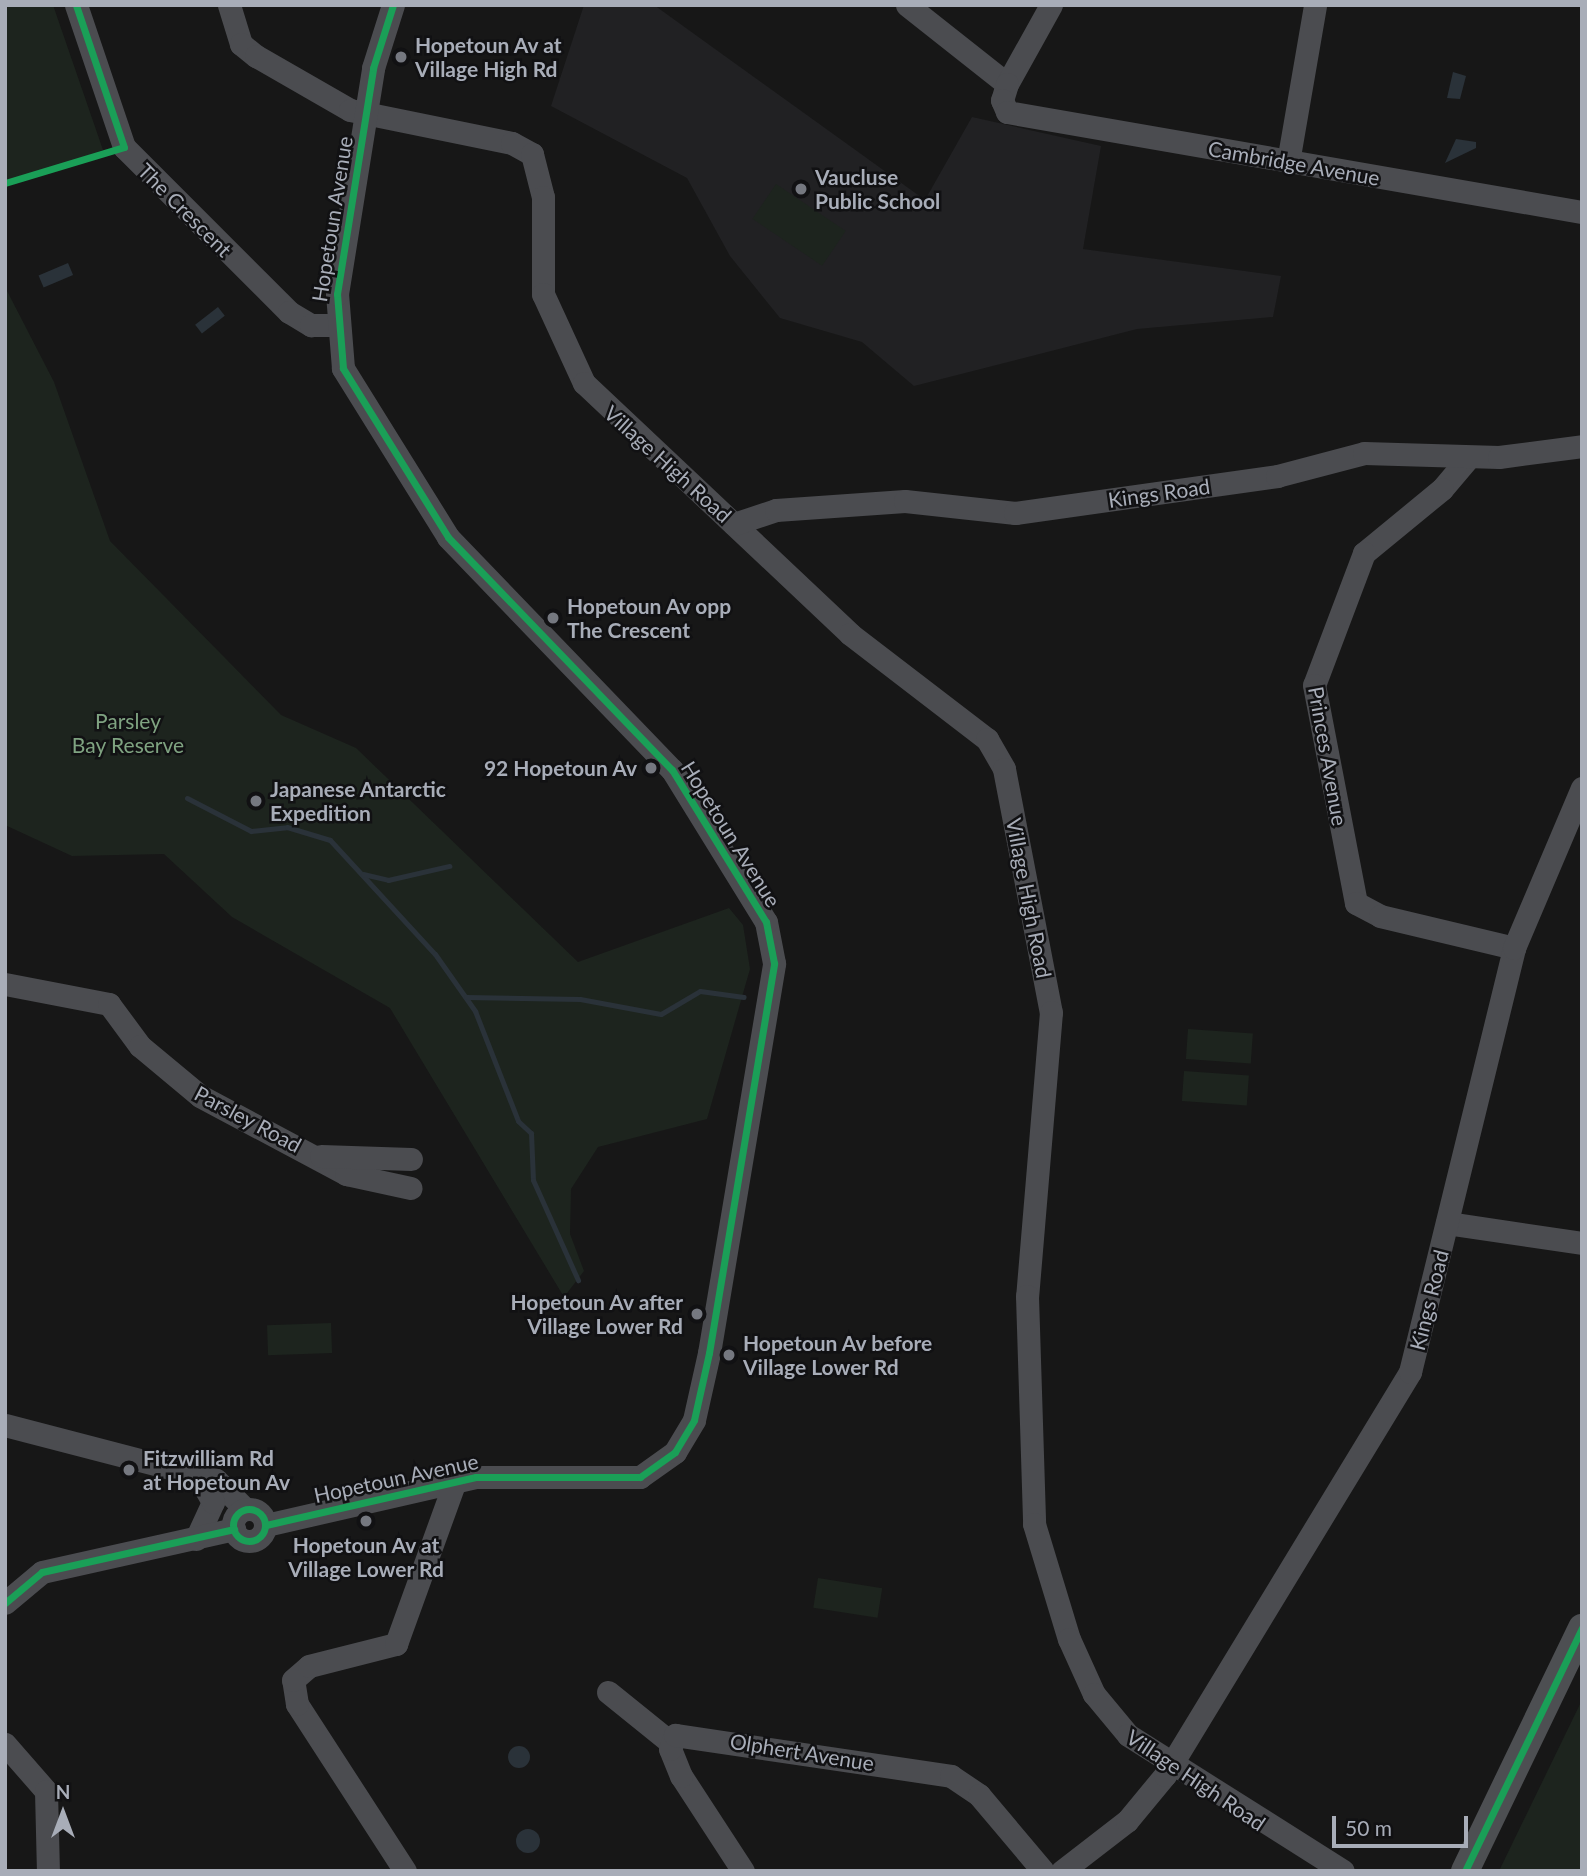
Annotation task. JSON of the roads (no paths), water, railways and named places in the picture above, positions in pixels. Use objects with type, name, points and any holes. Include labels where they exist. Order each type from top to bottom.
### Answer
[{"type":"main road","points":[[1465,1871],[1582,1628]]},
{"type":"street","name":"The Crescent","points":[[76,5],[131,155],[289,312],[311,325],[335,326]]},
{"type":"street","points":[[229,5],[242,44],[256,57],[366,117]]},
{"type":"street","name":"Hopetoun Avenue","points":[[234,1529],[249,1541],[265,1525],[456,1481],[640,1477],[661,1466],[687,1436],[709,1353],[775,953],[762,915],[672,771],[432,517],[343,368],[335,326],[366,117],[393,5]]},
{"type":"street","points":[[906,5],[1007,85],[1051,5]]},
{"type":"street","points":[[1288,162],[1315,5]]},
{"type":"street","name":"Cambridge Avenue","points":[[1007,85],[1002,100],[1007,112],[1582,212]]},
{"type":"street","name":"Village High Road","points":[[366,117],[489,137],[531,154],[543,197],[543,294],[584,383],[850,634],[987,738],[1004,769],[1051,1012],[1027,1296],[1034,1524],[1084,1676],[1116,1724],[1171,1765],[1343,1871]]},
{"type":"street","name":"Kings Road","points":[[734,524],[776,510],[905,501],[1015,513],[1277,476],[1390,450],[1469,457],[1582,446]]},
{"type":"street","name":"Princes Avenue","points":[[1469,457],[1442,489],[1364,553],[1314,685],[1356,903],[1380,916],[1514,948]]},
{"type":"street","name":"Kings Road","points":[[1171,1765],[1410,1372],[1514,948],[1582,788]]},
{"type":"street","name":"Parsley Road","points":[[5,984],[109,1004],[140,1046],[178,1081],[321,1156],[346,1174],[411,1188]]},
{"type":"street","name":"Parsley Road","points":[[321,1156],[411,1158]]},
{"type":"street","points":[[1447,1223],[1582,1243]]},
{"type":"street","points":[[5,1425],[196,1474],[226,1487],[245,1509],[259,1511],[265,1525]]},
{"type":"street","points":[[195,1539],[213,1502],[196,1474]]},
{"type":"street","points":[[405,1871],[297,1704],[293,1680],[309,1665],[396,1644],[456,1481]]},
{"type":"street","points":[[5,1602],[42,1572],[234,1529],[245,1509]]},
{"type":"street","points":[[608,1692],[670,1742],[681,1776],[743,1871]]},
{"type":"street","name":"Olphert Avenue","points":[[670,1742],[691,1735],[951,1776],[974,1790],[1043,1871]]},
{"type":"street","points":[[5,1744],[46,1791],[48,1871]]},
{"type":"street","points":[[1062,1871],[1127,1821],[1171,1765]]},
{"type":"waterway","points":[[187,798],[251,831],[287,827],[330,840],[435,954],[475,1011],[518,1121],[531,1133],[533,1180],[578,1280]]},
{"type":"waterway","points":[[363,874],[388,880],[449,866]]},
{"type":"waterway","points":[[466,997],[580,999],[661,1014],[700,991],[744,997]]},
{"type":"place","name":"Hopetoun Av at Village High Rd","points":[[401,57]]},
{"type":"place","name":"Vaucluse Public School","points":[[801,189]]},
{"type":"place","name":"Hopetoun Av opp The Crescent","points":[[553,618]]},
{"type":"place","name":"92 Hopetoun Av","points":[[651,768]]},
{"type":"place","name":"Japanese Antarctic Expedition","points":[[256,801]]},
{"type":"place","name":"Hopetoun Av after Village Lower Rd","points":[[697,1314]]},
{"type":"place","name":"Hopetoun Av before Village Lower Rd","points":[[729,1355]]},
{"type":"place","name":"Fitzwilliam Rd at Hopetoun Av","points":[[129,1470]]},
{"type":"place","name":"Hopetoun Av at Village Lower Rd","points":[[366,1521]]},
{"type":"park label","name":"Parsley Bay Reserve","points":[[128,733]]}]
